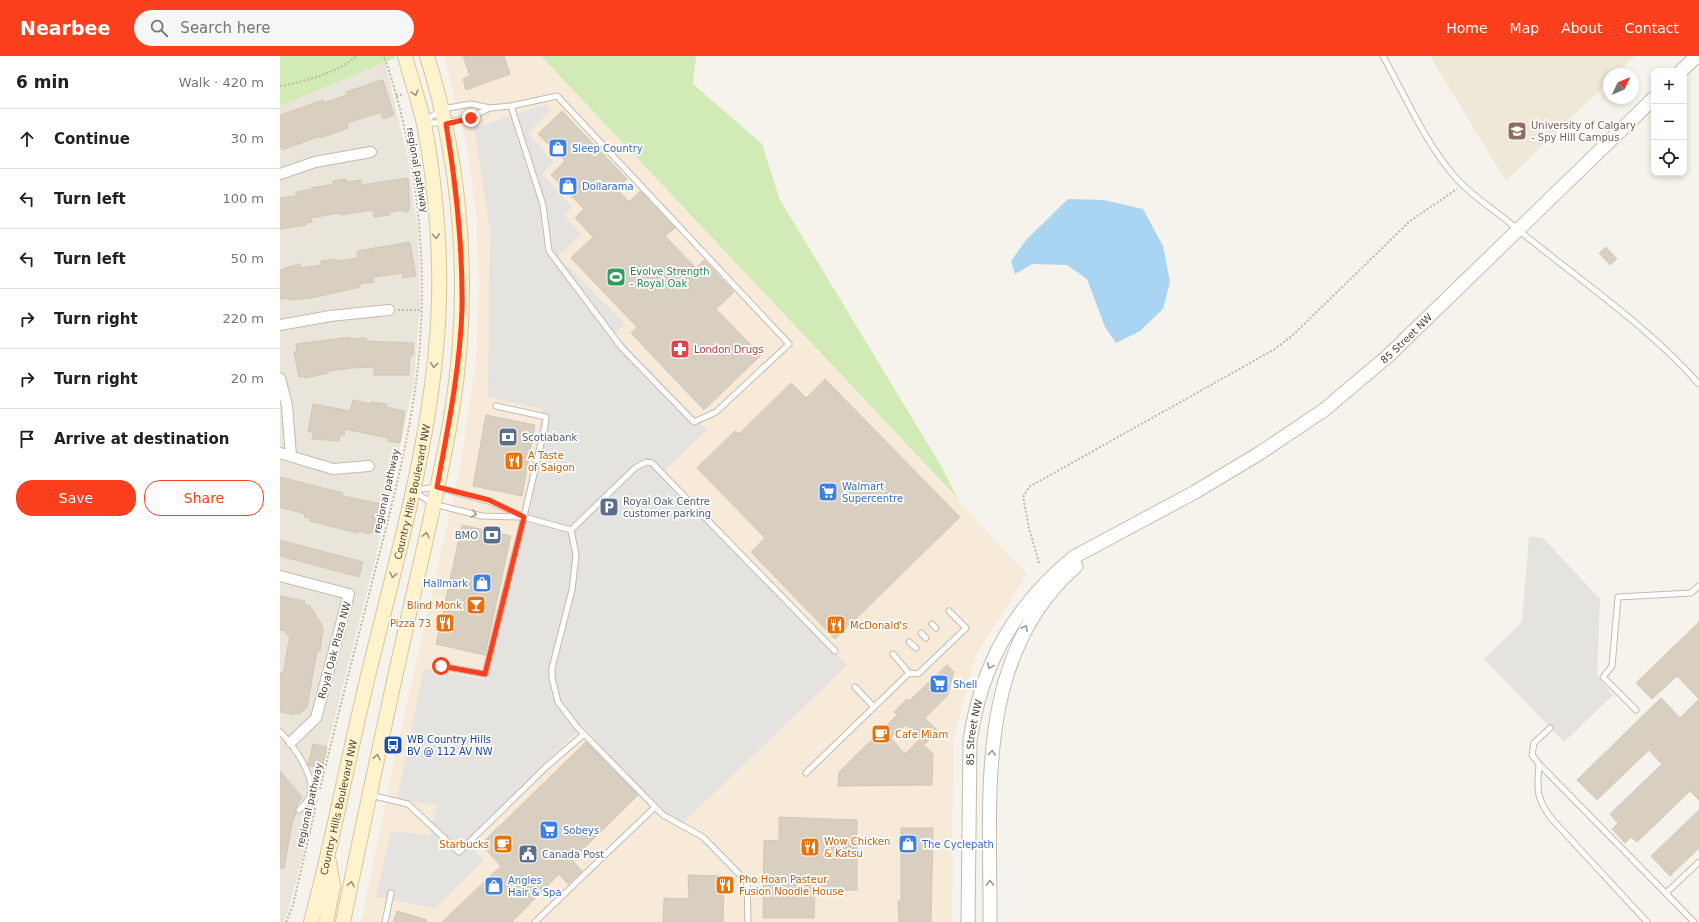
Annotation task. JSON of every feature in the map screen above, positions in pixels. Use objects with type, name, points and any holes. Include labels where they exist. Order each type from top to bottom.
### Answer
[{"type":"main road","name":"Country Hills Boulevard NW","points":[[311,922],[328,860],[354,734],[413,490],[426,423],[438,322],[438,264],[436,226],[424,123],[404,56]]},
{"type":"main road","points":[[343,922],[452,411],[462,310],[460,233],[454,176],[446,124],[427,56]]},
{"type":"main road","points":[[326,922],[333,886],[328,860]]},
{"type":"street","points":[[1684,68],[1697,56]]},
{"type":"street","name":"85 Street NW","points":[[968,922],[970,741],[974,712],[994,657],[1011,625],[1041,588],[1074,557],[1195,492],[1260,453],[1324,410],[1388,356],[1651,101]]},
{"type":"street","points":[[280,174],[315,162],[371,152]]},
{"type":"street","points":[[280,325],[330,316],[389,310]]},
{"type":"street","points":[[280,378],[287,406],[291,456]]},
{"type":"street","points":[[280,453],[333,469],[369,466]]},
{"type":"street","name":"85 Street NW","points":[[990,922],[992,752],[996,718],[1010,663],[1031,618],[1054,587],[1087,556],[1121,532]]},
{"type":"street","name":"Royal Oak Plaza NW","points":[[280,576],[349,594],[316,718],[291,742]]},
{"type":"lane","points":[[1383,56],[1431,142],[1457,178],[1518,230],[1616,307],[1661,345],[1699,384]]},
{"type":"lane","points":[[424,123],[442,109],[471,104],[490,108],[511,106],[557,96],[789,344],[716,412],[694,422],[622,348],[549,251],[543,205],[511,106]]},
{"type":"lane","points":[[424,123],[446,124],[471,118],[490,108]]},
{"type":"lane","points":[[441,666],[485,674],[524,517],[546,417],[496,406]]},
{"type":"lane","points":[[571,530],[635,468],[646,462],[652,463],[836,651]]},
{"type":"lane","points":[[413,490],[437,487],[489,500],[524,517],[571,530]]},
{"type":"lane","points":[[413,490],[433,504],[482,516],[524,517]]},
{"type":"lane","points":[[571,530],[576,555],[572,590],[554,661],[552,678],[558,702],[584,734],[663,815],[703,837],[746,882],[748,922]]},
{"type":"lane","points":[[1636,710],[1603,677],[1612,666],[1618,597],[1691,593],[1699,586]]},
{"type":"lane","points":[[893,654],[910,673],[918,674],[938,651],[966,628],[949,611]]},
{"type":"lane","points":[[921,633],[926,638]]},
{"type":"lane","points":[[909,642],[916,648]]},
{"type":"lane","points":[[806,773],[910,673]]},
{"type":"lane","points":[[855,687],[874,707]]},
{"type":"lane","points":[[1550,728],[1534,743],[1532,755],[1539,764],[1694,922]]},
{"type":"lane","points":[[280,732],[291,742],[308,776],[311,789],[306,804],[299,810]]},
{"type":"lane","points":[[369,795],[408,804],[460,852],[546,767],[584,734]]},
{"type":"lane","points":[[1539,764],[1539,794],[1541,805],[1551,818],[1647,922]]},
{"type":"lane","points":[[535,922],[655,807]]},
{"type":"lane","points":[[1666,893],[1699,862]]},
{"type":"lane","points":[[385,922],[392,893]]},
{"type":"path","points":[[280,86],[331,72],[349,63],[358,56]]},
{"type":"path","points":[[380,56],[384,57]]},
{"type":"path","name":"regional pathway","points":[[286,922],[293,905],[335,728],[402,461],[417,374],[421,310],[418,219],[414,182],[396,96],[384,57]]},
{"type":"path","points":[[396,96],[406,94]]},
{"type":"path","points":[[1039,563],[1028,528],[1023,497],[1029,486],[1275,349],[1294,334],[1410,221],[1464,185]]},
{"type":"path","points":[[389,310],[421,310]]},
{"type":"shaded area","points":[[444,56],[541,56],[1027,574],[975,656],[953,741],[952,922],[361,922],[397,747],[459,473],[476,362],[479,283],[476,212],[467,148]]},
{"type":"shaded area","name":"University of Calgary - Spy Hill Campus","points":[[1430,56],[1635,56],[1622,68],[1603,68],[1603,87],[1506,181]]},
{"type":"shaded area","points":[[385,62],[408,160],[418,230],[420,302],[414,382],[375,560],[328,744],[303,855],[288,910],[283,922],[280,922],[280,106]]},
{"type":"shaded area","name":"Royal Oak Centre customer parking","points":[[545,104],[551,110],[528,133],[553,162],[542,174],[572,207],[564,215],[581,234],[558,256],[625,324],[615,334],[707,430],[662,473],[847,665],[682,824],[663,815],[583,726],[466,841],[484,860],[435,908],[376,897],[391,831],[430,835],[437,805],[397,799],[424,668],[485,680],[543,409],[488,397],[490,230],[474,128]]},
{"type":"shaded area","points":[[1529,536],[1543,538],[1600,599],[1597,676],[1613,695],[1564,742],[1484,659],[1522,622]]},
{"type":"green space","points":[[280,56],[395,56],[395,58],[280,106]]},
{"type":"green space","points":[[541,56],[696,56],[693,84],[762,144],[780,200],[940,464],[958,499]]},
{"type":"water","points":[[1068,199],[1104,200],[1143,209],[1163,246],[1170,282],[1163,309],[1140,331],[1116,343],[1105,327],[1087,279],[1067,265],[1032,264],[1015,274],[1011,261],[1026,240]]},
{"type":"building","points":[[463,56],[504,56],[510,74],[466,90],[463,79],[470,76]]},
{"type":"building","points":[[383,80],[394,115],[383,119],[381,113],[375,114],[347,123],[348,128],[321,138],[320,136],[282,150],[280,144],[280,115],[323,100],[323,103],[347,95],[346,92]]},
{"type":"building","points":[[562,111],[627,179],[617,189],[629,202],[640,191],[675,228],[665,236],[696,268],[704,260],[734,292],[716,309],[761,355],[704,410],[631,333],[637,327],[571,258],[593,237],[575,218],[584,209],[551,175],[565,161],[538,134]]},
{"type":"building","points":[[408,178],[410,208],[406,213],[402,210],[390,212],[390,215],[374,217],[373,210],[341,215],[340,213],[311,218],[312,222],[306,223],[306,225],[280,229],[280,198],[296,196],[296,192],[333,184],[333,181],[346,179],[346,182],[361,180],[361,185]]},
{"type":"building","points":[[410,242],[416,276],[403,278],[402,273],[373,277],[374,282],[360,284],[360,287],[311,298],[289,300],[289,298],[280,299],[280,270],[300,264],[300,268],[321,265],[321,261],[336,259],[337,261],[358,258],[357,251]]},
{"type":"building","points":[[1606,247],[1617,259],[1610,265],[1599,253]]},
{"type":"building","points":[[350,337],[350,339],[366,338],[366,341],[414,343],[413,356],[410,356],[409,375],[374,375],[374,367],[328,371],[328,373],[305,378],[304,376],[299,377],[294,352],[297,351],[296,344]]},
{"type":"building","name":"Walmart Supercentre","points":[[825,379],[960,517],[835,639],[751,552],[765,538],[697,468],[735,431],[739,434],[791,383],[806,398]]},
{"type":"building","points":[[353,400],[370,404],[371,402],[387,404],[386,407],[405,411],[400,443],[388,441],[388,438],[345,429],[344,435],[340,435],[339,441],[312,439],[313,432],[308,432],[313,404],[350,411]]},
{"type":"building","points":[[486,415],[535,425],[522,496],[473,486]]},
{"type":"building","points":[[280,477],[343,493],[342,496],[386,505],[376,533],[370,532],[369,534],[358,531],[357,533],[310,521],[310,518],[304,517],[305,514],[280,507]]},
{"type":"building","points":[[462,525],[511,536],[485,655],[436,644]]},
{"type":"building","points":[[280,540],[363,562],[359,577],[280,556]]},
{"type":"building","points":[[280,596],[305,601],[304,604],[310,606],[322,625],[323,631],[320,651],[317,651],[307,707],[300,714],[294,713],[294,715],[280,712],[280,672],[283,673],[290,635],[286,634],[286,631],[280,630]]},
{"type":"building","points":[[1699,622],[1699,699],[1677,676],[1652,699],[1636,683]]},
{"type":"building","points":[[947,665],[954,672],[947,696],[925,718],[938,731],[925,744],[906,725],[891,738],[905,754],[919,740],[933,754],[932,785],[838,786],[839,772],[897,715],[894,712],[907,699],[909,701]]},
{"type":"building","points":[[1661,698],[1680,718],[1699,699],[1699,800],[1690,791],[1637,842],[1631,837],[1625,843],[1612,829],[1618,823],[1610,814],[1662,764],[1649,750],[1597,800],[1577,780]]},
{"type":"building","name":"Sobeys","points":[[586,742],[638,795],[572,860],[582,871],[568,884],[559,874],[512,922],[442,922],[501,866],[481,844]]},
{"type":"building","points":[[313,744],[327,747],[322,769],[308,765]]},
{"type":"building","points":[[280,771],[302,797],[295,809],[296,813],[292,824],[284,868],[280,868]]},
{"type":"building","points":[[1699,810],[1699,848],[1670,876],[1651,856]]},
{"type":"building","points":[[779,817],[857,820],[857,890],[815,891],[814,918],[763,918],[764,841],[779,840]]},
{"type":"building","points":[[901,828],[933,828],[931,922],[899,922],[898,901],[901,901]]},
{"type":"building","points":[[688,875],[724,876],[723,922],[663,922],[664,898],[689,899]]},
{"type":"building","points":[[397,911],[427,920],[426,922],[393,922]]},
{"type":"place","name":"University of Calgary - Spy Hill Campus","points":[[1517,131]]},
{"type":"place","name":"Sleep Country","points":[[558,148]]},
{"type":"place","name":"Dollarama","points":[[568,186]]},
{"type":"place","name":"Evolve Strength - Royal Oak","points":[[616,277]]},
{"type":"place","name":"London Drugs","points":[[680,349]]},
{"type":"place","name":"Scotiabank","points":[[508,437]]},
{"type":"place","name":"A Taste of Saigon","points":[[514,461]]},
{"type":"place","name":"Walmart Supercentre","points":[[828,492]]},
{"type":"place","name":"Royal Oak Centre customer parking","points":[[609,507]]},
{"type":"place","name":"BMO","points":[[492,535]]},
{"type":"place","name":"Hallmark","points":[[482,583]]},
{"type":"place","name":"Blind Monk","points":[[476,605]]},
{"type":"place","name":"Pizza 73","points":[[445,623]]},
{"type":"place","name":"McDonald's","points":[[836,625]]},
{"type":"place","name":"Shell","points":[[939,684]]},
{"type":"place","name":"Cafe Miam","points":[[881,734]]},
{"type":"place","name":"WB Country Hills BV @ 112 AV NW","points":[[393,745]]},
{"type":"place","name":"Sobeys","points":[[549,830]]},
{"type":"place","name":"Starbucks","points":[[503,844]]},
{"type":"place","name":"The Cyclepath","points":[[908,844]]},
{"type":"place","name":"Wow Chicken & Katsu","points":[[810,847]]},
{"type":"place","name":"Canada Post","points":[[528,854]]},
{"type":"place","name":"Pho Hoan Pasteur Fusion Noodle House","points":[[725,885]]},
{"type":"place","name":"Angles Hair & Spa","points":[[494,886]]},
{"type":"route","points":[[441,666],[485,674],[524,517],[489,500],[437,487],[452,411],[462,310],[460,233],[454,176],[446,124],[471,118]]}]
